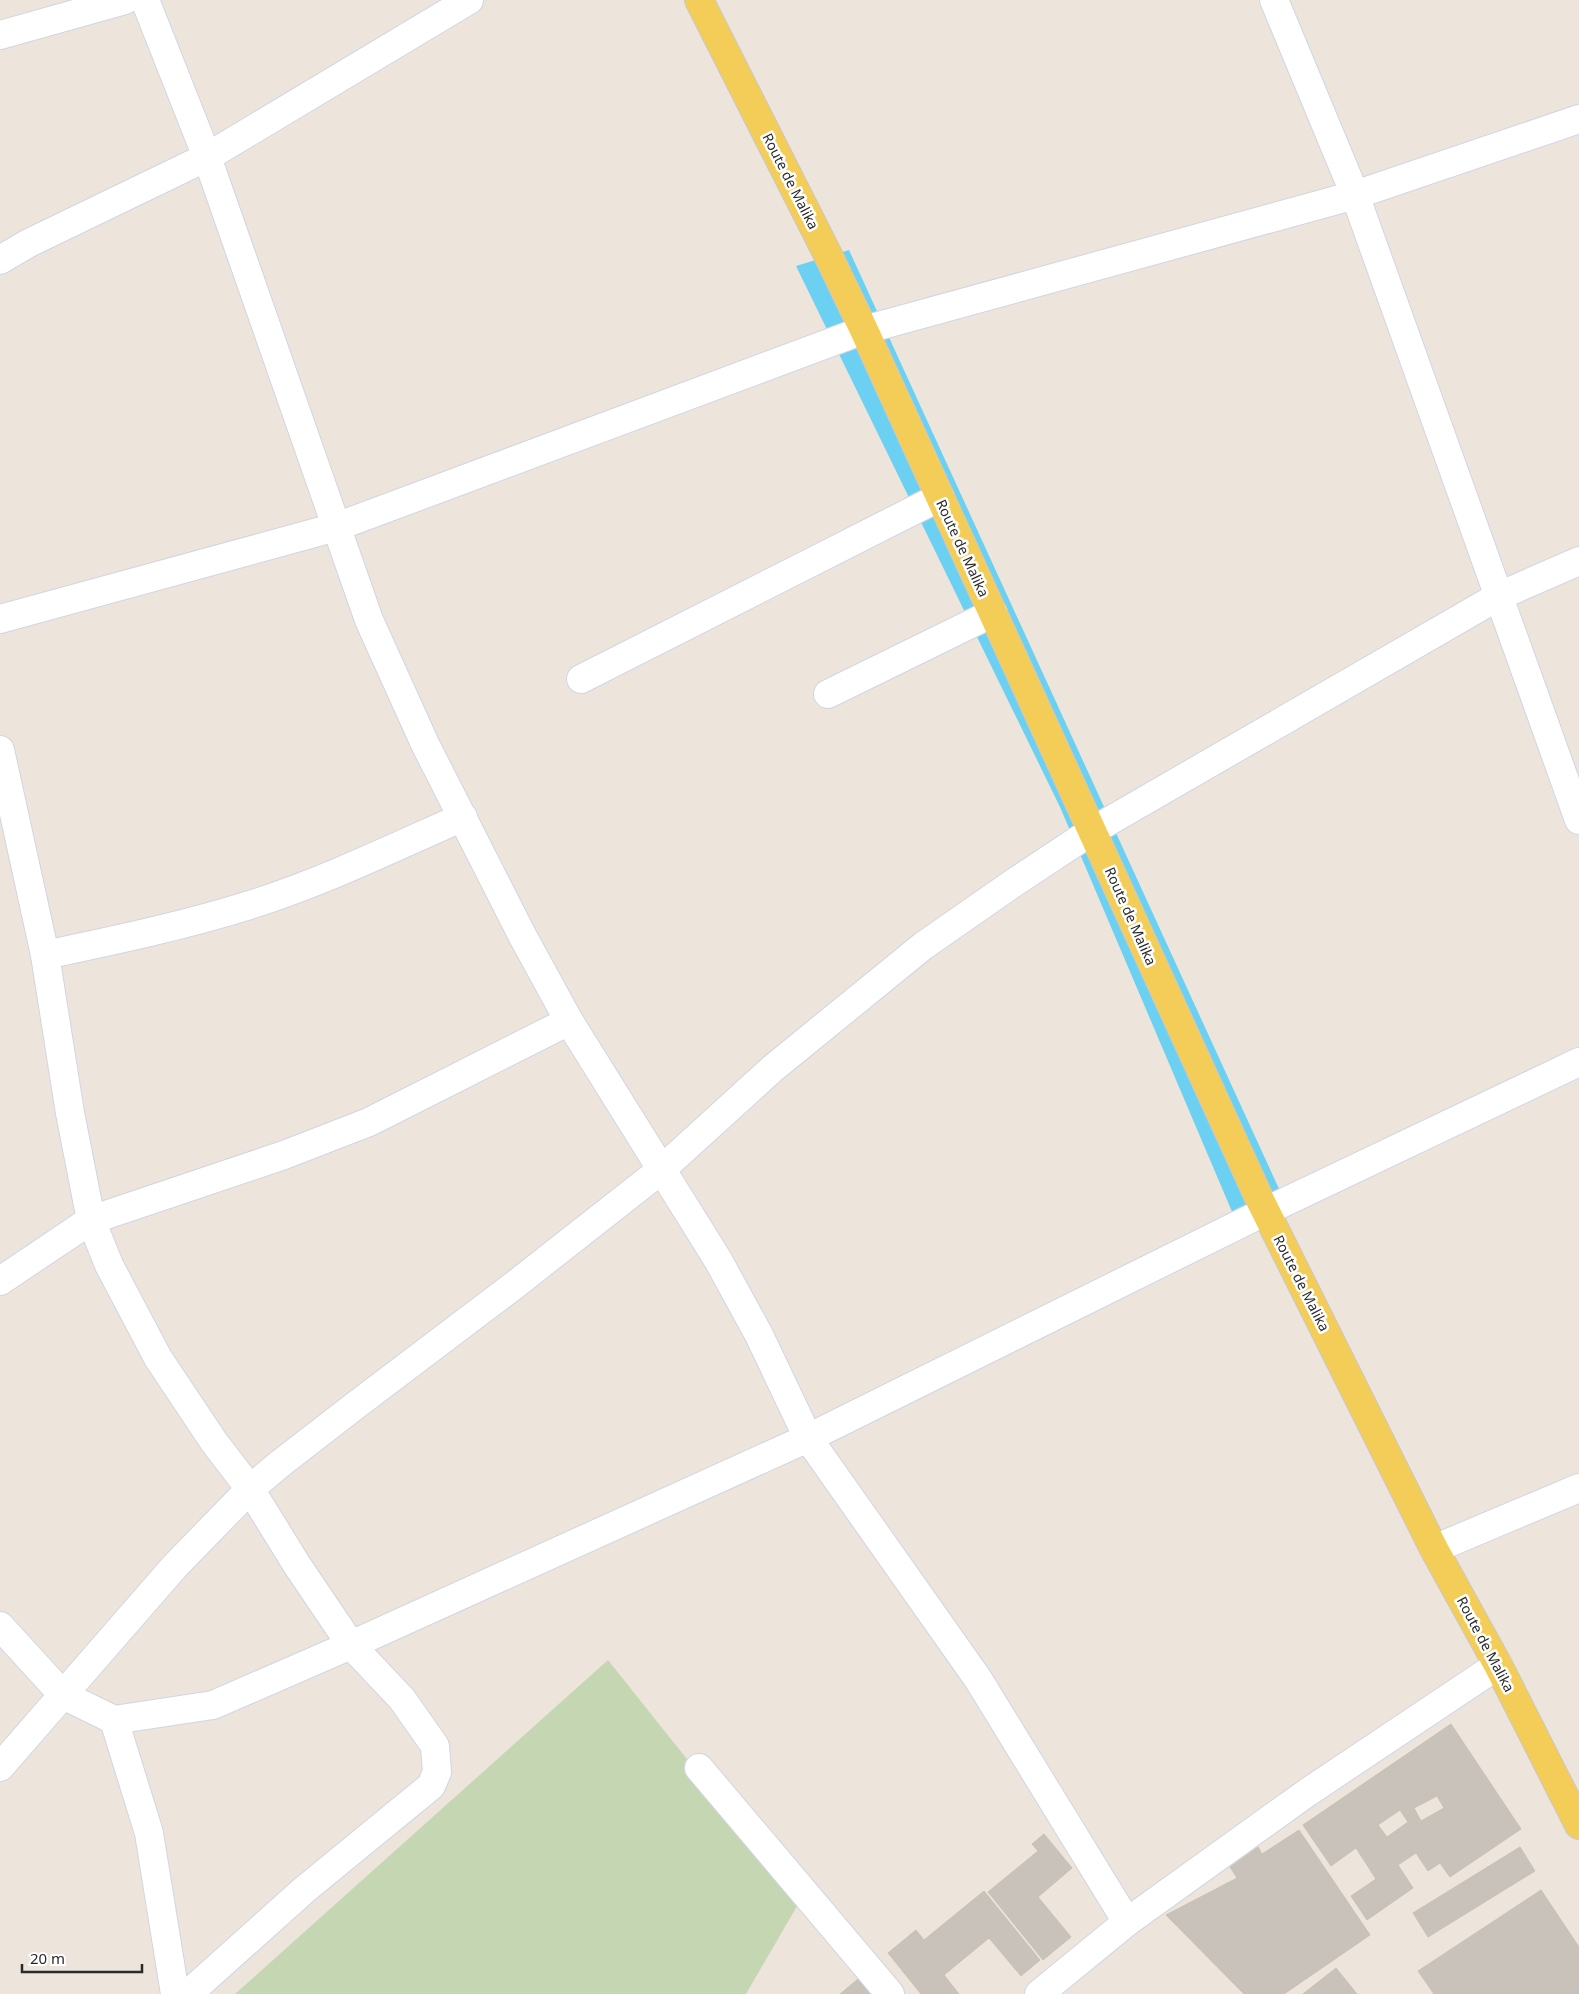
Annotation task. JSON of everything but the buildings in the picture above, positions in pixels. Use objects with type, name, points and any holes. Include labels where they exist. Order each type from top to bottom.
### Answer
[{"type":"main road","name":"Route de Malika","points":[[699,0],[864,330],[1266,1211],[1434,1549],[1498,1665],[1579,1825]]},
{"type":"street","points":[[0,35],[125,0]]},
{"type":"street","points":[[145,0],[207,157],[373,628],[425,744],[522,935],[570,1021],[718,1260],[754,1326],[808,1438],[978,1680],[1127,1922]]},
{"type":"street","points":[[0,260],[207,157],[469,0]]},
{"type":"street","points":[[1274,0],[1355,196],[1579,820]]},
{"type":"street","points":[[0,619],[336,527],[864,330],[1355,196],[1579,119]]},
{"type":"street","points":[[581,679],[940,497]]},
{"type":"street","points":[[0,1767],[175,1566],[250,1489],[356,1404],[512,1287],[661,1170],[772,1069],[923,946],[1092,831],[1499,596],[1579,561]]},
{"type":"street","points":[[828,694],[992,613]]},
{"type":"street","points":[[0,750],[45,954],[70,1113],[91,1220],[109,1266],[158,1358],[214,1442],[250,1489],[297,1565],[351,1645],[402,1699],[435,1746],[437,1772],[431,1786],[304,1890],[188,1994]]},
{"type":"street","points":[[45,954],[144,934],[256,903],[311,883],[463,817]]},
{"type":"street","points":[[0,1281],[91,1220],[284,1155],[370,1122],[570,1021]]},
{"type":"street","points":[[0,1626],[63,1695],[114,1720],[213,1705],[351,1645],[808,1438],[1266,1211],[1579,1062]]},
{"type":"street","points":[[1434,1549],[1579,1488]]},
{"type":"street","points":[[1039,1994],[1127,1922],[1308,1792],[1498,1665]]},
{"type":"street","points":[[114,1720],[149,1833],[175,1994]]},
{"type":"street","points":[[699,1768],[890,1994]]},
{"type":"green space","points":[[608,1660],[800,1901],[746,1994],[235,1994]]},
{"type":"water","points":[[849,250],[1280,1191],[1233,1214],[1060,807],[796,266]]}]
